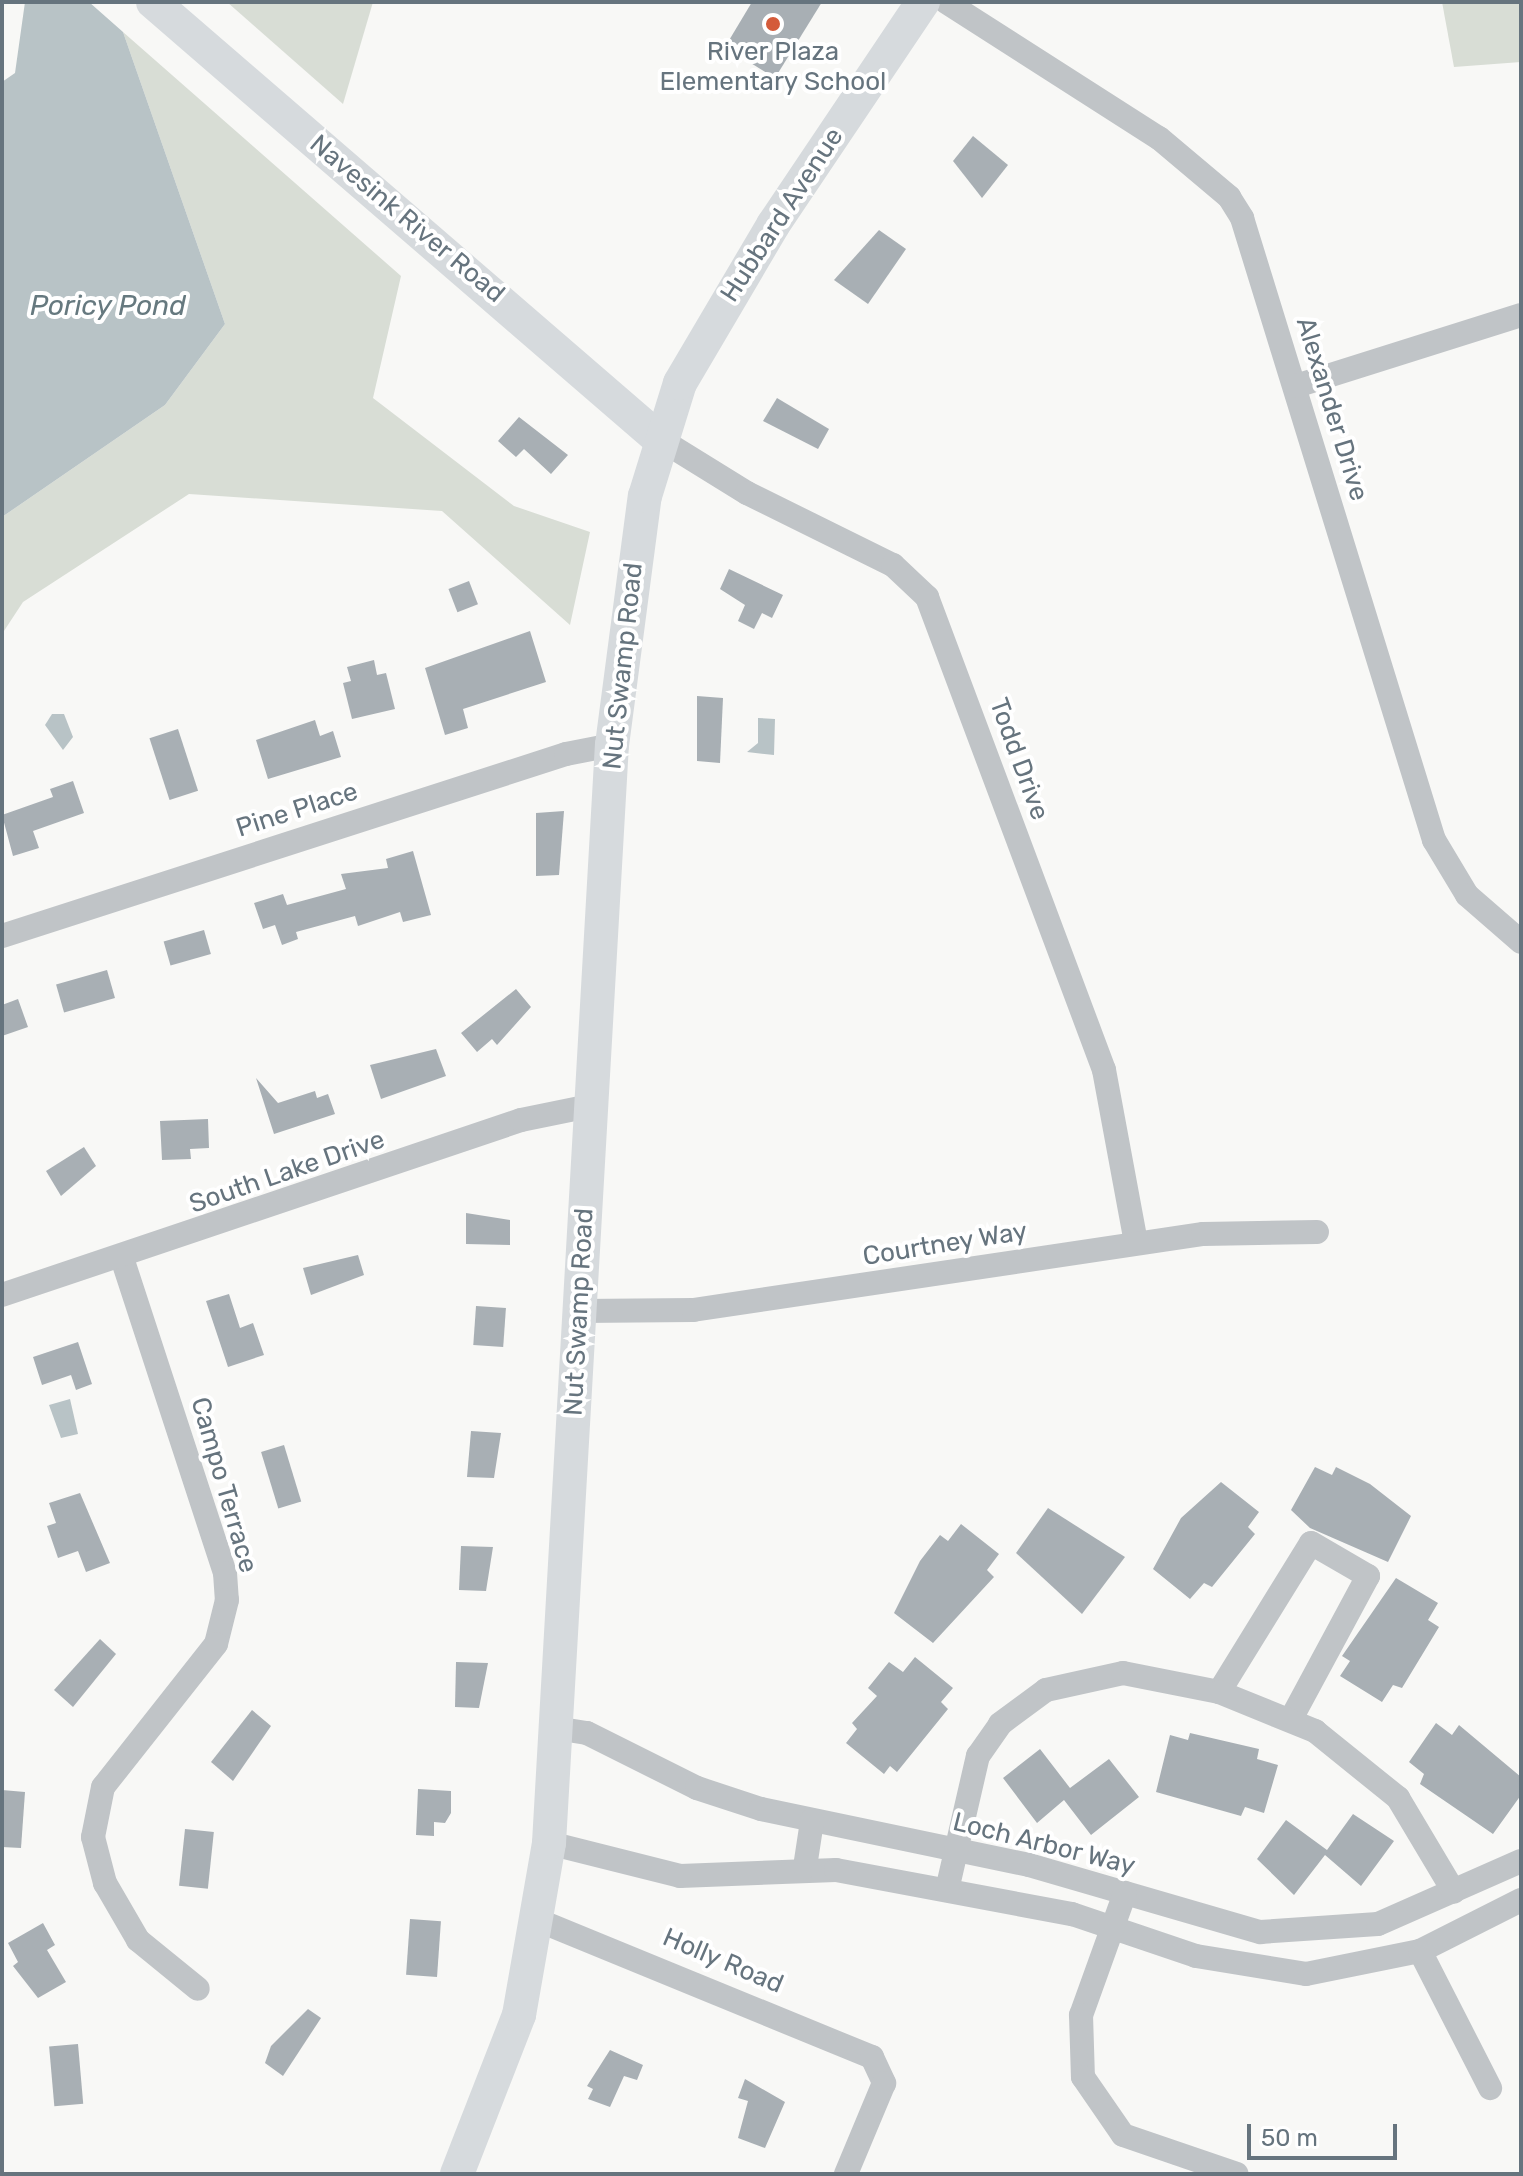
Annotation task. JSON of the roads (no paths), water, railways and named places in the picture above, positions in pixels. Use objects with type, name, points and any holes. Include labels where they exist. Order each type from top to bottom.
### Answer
[{"type":"main road","name":"Navesink River Road","points":[[153,2],[658,438]]},
{"type":"main road","name":"Hubbard Avenue","points":[[658,438],[680,383],[738,282],[923,2]]},
{"type":"main road","name":"Nut Swamp Road","points":[[457,2174],[505,2060],[540,1921],[549,1843],[612,745],[626,608],[658,438]]},
{"type":"street","name":"Alexander Drive","points":[[946,2],[1145,127],[1229,197],[1255,249],[1434,840],[1467,895],[1521,942]]},
{"type":"street","points":[[1296,386],[1521,315]]},
{"type":"street","name":"Todd Drive","points":[[658,438],[747,493],[893,565],[927,597],[1104,1070],[1136,1243]]},
{"type":"street","name":"Pine Place","points":[[2,936],[566,754],[612,745]]},
{"type":"street","name":"South Lake Drive","points":[[2,1295],[122,1258],[521,1120],[590,1106]]},
{"type":"street","name":"Courtney Way","points":[[581,1311],[693,1310],[1136,1243],[1317,1232]]},
{"type":"street","name":"Campo Terrace","points":[[122,1258],[225,1573],[227,1600],[216,1644],[103,1787],[93,1837],[105,1883],[138,1940],[198,1989]]},
{"type":"street","points":[[1219,1692],[1311,1543],[1368,1576],[1291,1719]]},
{"type":"street","points":[[947,1890],[985,1743],[1046,1690],[1123,1673],[1219,1692],[1291,1719],[1398,1798],[1454,1892]]},
{"type":"street","name":"Loch Arbor Way","points":[[555,1728],[587,1733],[697,1788],[812,1821],[957,1849],[1260,1932],[1341,1930],[1423,1909],[1454,1892],[1519,1867]]},
{"type":"street","points":[[805,1867],[812,1821]]},
{"type":"street","points":[[549,1843],[680,1876],[805,1867],[947,1890],[1111,1927],[1178,1950],[1306,1974],[1420,1951],[1521,1900]]},
{"type":"street","points":[[1125,1893],[1081,2015],[1083,2077],[1123,2135],[1237,2174]]},
{"type":"street","points":[[1178,1950],[1193,1916]]},
{"type":"street","name":"Holly Road","points":[[540,1921],[602,1941],[879,2063],[884,2083],[846,2174]]},
{"type":"street","points":[[1420,1951],[1490,2088]]},
{"type":"water","name":"Poricy Pond","points":[[25,2],[89,2],[123,32],[225,324],[165,405],[2,517],[2,82],[15,73]]},
{"type":"water","points":[[52,714],[64,714],[73,737],[63,750],[45,725]]},
{"type":"water","points":[[758,718],[775,719],[774,755],[747,752],[758,743]]},
{"type":"water","points":[[70,1399],[78,1434],[61,1438],[49,1405]]},
{"type":"place","name":"River Plaza Elementary School","points":[[773,24]]}]
